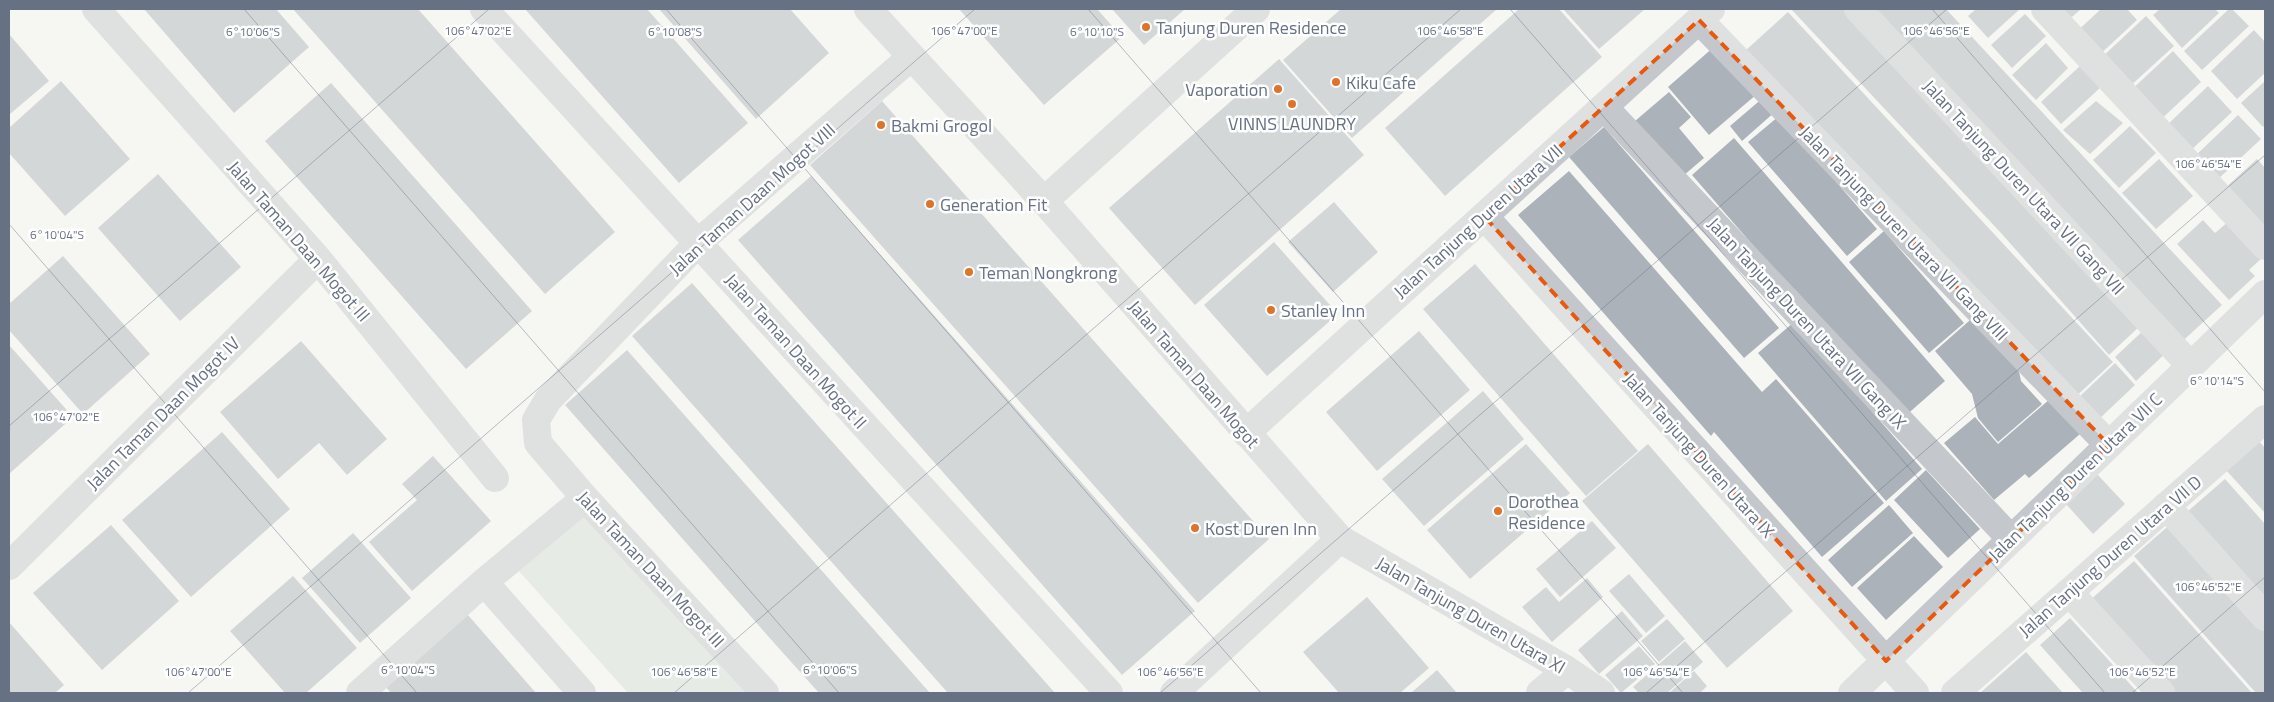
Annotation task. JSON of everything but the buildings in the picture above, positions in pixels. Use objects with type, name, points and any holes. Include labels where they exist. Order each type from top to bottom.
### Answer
[{"type":"street","name":"Jalan Taman Daan Mogot III","points":[[96,9],[318,259],[495,478]]},
{"type":"street","name":"Jalan Taman Daan Mogot II","points":[[484,9],[699,242],[1108,693]]},
{"type":"street","name":"Jalan Taman Daan Mogot","points":[[868,9],[1044,201],[1340,539]]},
{"type":"street","points":[[1044,201],[1256,9]]},
{"type":"street","name":"Jalan Tanjung Duren Utara VII Gang VII","points":[[1858,9],[2191,366]]},
{"type":"street","points":[[2044,9],[2265,246]]},
{"type":"street","name":"Jalan Tanjung Duren Utara VII","points":[[1246,433],[1705,14]]},
{"type":"street","name":"Jalan Tanjung Duren Utara VII Gang VIII","points":[[1705,14],[2109,445]]},
{"type":"street","name":"Jalan Taman Daan Mogot VIII","points":[[538,443],[536,420],[548,400],[699,242],[911,57]]},
{"type":"street","name":"Jalan Tanjung Duren Utara VII Gang IX","points":[[1604,107],[2011,540]]},
{"type":"street","name":"Jalan Tanjung Duren Utara IX","points":[[1484,216],[1915,693]]},
{"type":"street","name":"Jalan Taman Daan Mogot IV","points":[[9,566],[318,259]]},
{"type":"street","name":"Jalan Tanjung Duren Utara VII C","points":[[1852,693],[2265,294]]},
{"type":"street","name":"Jalan Tanjung Duren Utara VII D","points":[[1954,693],[2166,506],[2263,425]]},
{"type":"street","name":"Jalan Taman Daan Mogot III","points":[[538,443],[585,498],[766,693]]},
{"type":"street","points":[[360,693],[484,582],[585,498]]},
{"type":"street","points":[[2166,506],[2265,617]]},
{"type":"street","points":[[1174,693],[1340,539]]},
{"type":"street","name":"Jalan Tanjung Duren Utara XI","points":[[1340,539],[1567,670],[1601,693]]},
{"type":"street","points":[[484,582],[582,693]]},
{"type":"street","points":[[2069,592],[2161,693]]},
{"type":"street","points":[[1540,693],[1567,670]]},
{"type":"highlighted area","points":[[1699,20],[2109,445],[1886,661],[1484,216]]},
{"type":"shaded area","points":[[600,499],[768,693],[628,693],[518,570]]},
{"type":"place","name":"Tanjung Duren Residence","points":[[1146,27]]},
{"type":"place","name":"Kiku Cafe","points":[[1336,82]]},
{"type":"place","name":"Vaporation","points":[[1278,89]]},
{"type":"place","name":"VINNS LAUNDRY","points":[[1292,104]]},
{"type":"place","name":"Bakmi Grogol","points":[[881,125]]},
{"type":"place","name":"Generation Fit","points":[[930,204]]},
{"type":"place","name":"Teman Nongkrong","points":[[969,272]]},
{"type":"place","name":"Stanley Inn","points":[[1271,310]]},
{"type":"place","name":"Dorothea Residence","points":[[1498,511]]},
{"type":"place","name":"Kost Duren Inn","points":[[1195,528]]}]
